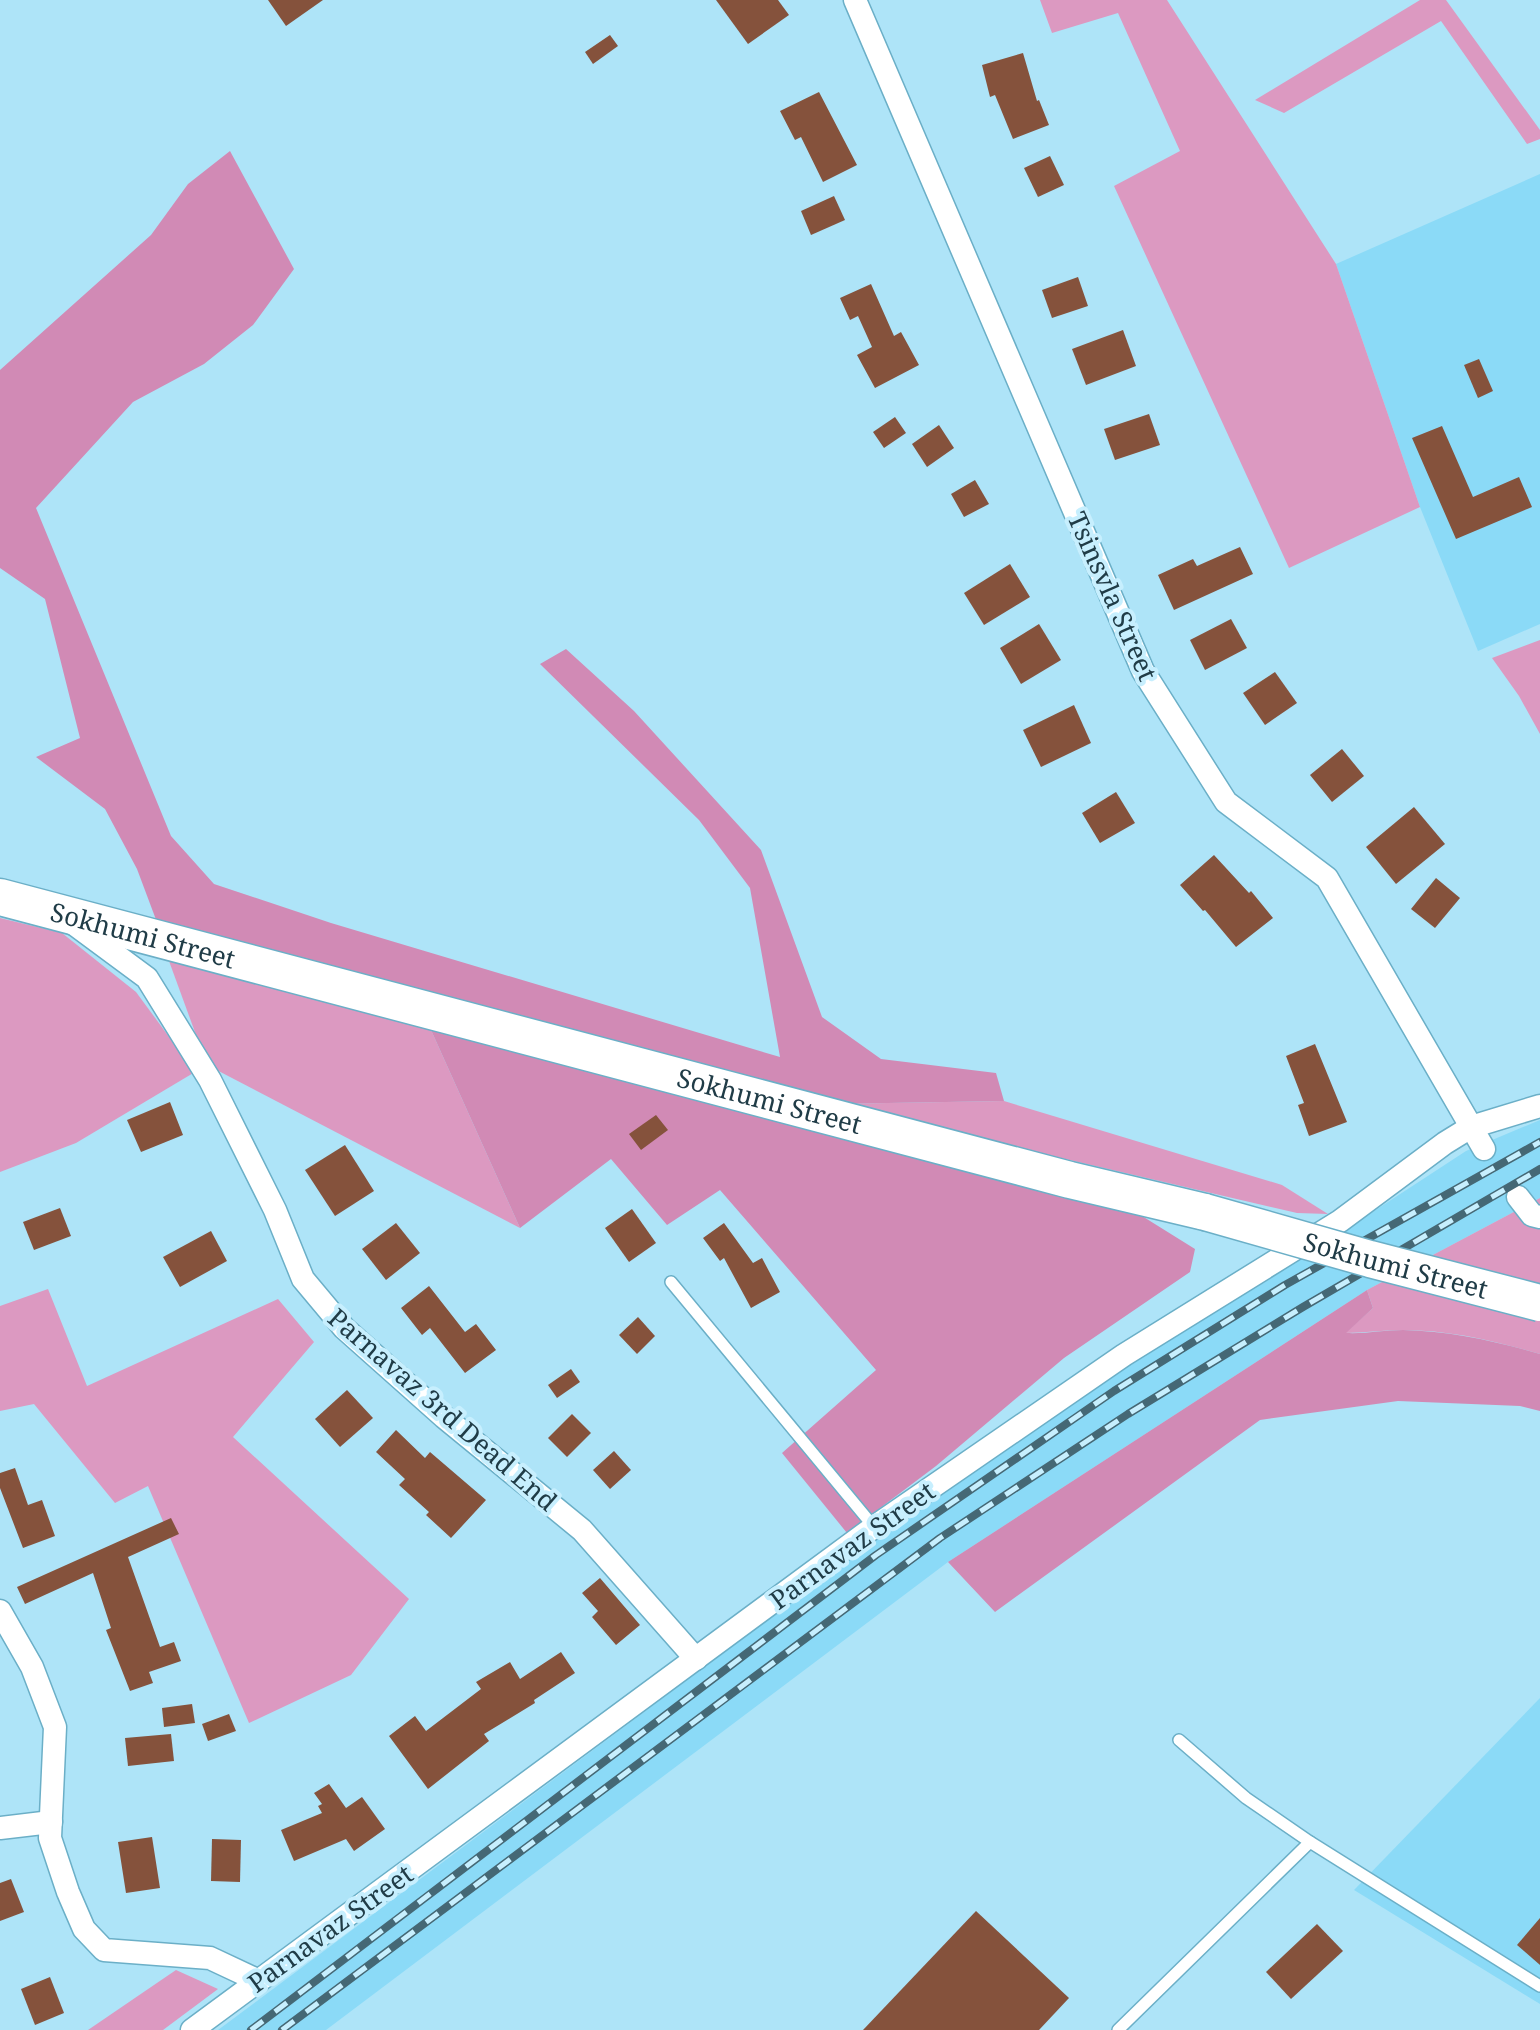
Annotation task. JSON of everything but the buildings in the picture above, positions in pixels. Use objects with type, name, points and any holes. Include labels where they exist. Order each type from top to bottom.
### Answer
[{"type":"highway","name":"Sokhumi Street","points":[[0,897],[1055,1176],[1205,1212],[1540,1303]]},
{"type":"street","name":"Tsinsvla Street","points":[[855,0],[1143,671],[1226,802],[1327,878],[1484,1149]]},
{"type":"street","name":"Parnavaz 3rd Dead End","points":[[56,911],[147,978],[210,1080],[275,1210],[303,1279],[336,1318],[444,1417],[582,1530],[696,1659]]},
{"type":"street","name":"Parnavaz Street","points":[[192,2030],[874,1527],[1124,1355],[1340,1221],[1471,1127],[1540,1106]]},
{"type":"street","points":[[1518,1197],[1532,1215],[1540,1217]]},
{"type":"street","points":[[0,1611],[32,1667],[55,1727],[50,1838],[84,1929],[104,1950],[210,1958],[259,1981]]},
{"type":"street","points":[[0,1828],[51,1822]]},
{"type":"lane","points":[[671,1282],[874,1527]]},
{"type":"lane","points":[[1179,1740],[1246,1798],[1310,1842],[1540,1986]]},
{"type":"lane","points":[[1118,2030],[1310,1842]]},
{"type":"shaded area","points":[[1040,0],[1167,0],[1336,264],[1420,507],[1289,568],[1114,186],[1180,151],[1118,13],[1052,33]]},
{"type":"shaded area","points":[[1420,0],[1446,0],[1540,130],[1540,139],[1527,144],[1441,21],[1284,113],[1255,100]]},
{"type":"shaded area","points":[[230,151],[294,269],[253,325],[204,364],[133,402],[36,508],[171,836],[214,884],[331,923],[780,1057],[750,888],[699,820],[540,664],[566,649],[634,711],[761,850],[822,1017],[881,1059],[996,1073],[1004,1101],[830,1104],[158,925],[137,869],[105,809],[36,757],[80,738],[45,599],[0,568],[0,370],[151,235],[188,184]]},
{"type":"shaded area","points":[[1540,174],[1540,624],[1478,651],[1420,507],[1336,264]]},
{"type":"shaded area","points":[[1540,640],[1540,734],[1519,696],[1492,658]]},
{"type":"shaded area","points":[[0,918],[62,933],[136,992],[195,1072],[76,1143],[0,1172]]},
{"type":"shaded area","points":[[169,961],[431,1030],[520,1228],[207,1065]]},
{"type":"shaded area","points":[[431,1030],[1142,1216],[1195,1249],[1190,1272],[1064,1358],[936,1466],[847,1533],[782,1453],[876,1370],[720,1190],[667,1225],[611,1159],[520,1228]]},
{"type":"shaded area","points":[[1004,1101],[1282,1185],[1328,1214],[1297,1213],[830,1104]]},
{"type":"shaded area","points":[[1540,1120],[1540,1198],[1367,1290],[948,1562],[326,2030],[218,2030],[896,1524],[1134,1358],[1267,1281],[1466,1151]]},
{"type":"shaded area","points":[[1540,1198],[1540,1354],[1437,1332],[1345,1333],[1373,1308],[1367,1290]]},
{"type":"shaded area","points":[[48,1289],[87,1386],[278,1299],[314,1342],[233,1437],[409,1599],[351,1675],[249,1723],[148,1486],[115,1503],[34,1404],[0,1411],[0,1306]]},
{"type":"shaded area","points":[[1367,1290],[1373,1308],[1346,1333],[1438,1332],[1540,1354],[1540,1411],[1520,1406],[1398,1401],[1260,1420],[995,1612],[948,1562]]},
{"type":"shaded area","points":[[1540,1698],[1540,2004],[1354,1890]]},
{"type":"shaded area","points":[[176,1970],[218,1989],[163,2030],[88,2030]]},
{"type":"railway","points":[[251,2030],[876,1555],[1114,1391],[1285,1285],[1540,1142]]},
{"type":"railway","points":[[282,2030],[940,1538],[1128,1414],[1303,1307],[1540,1169]]}]
